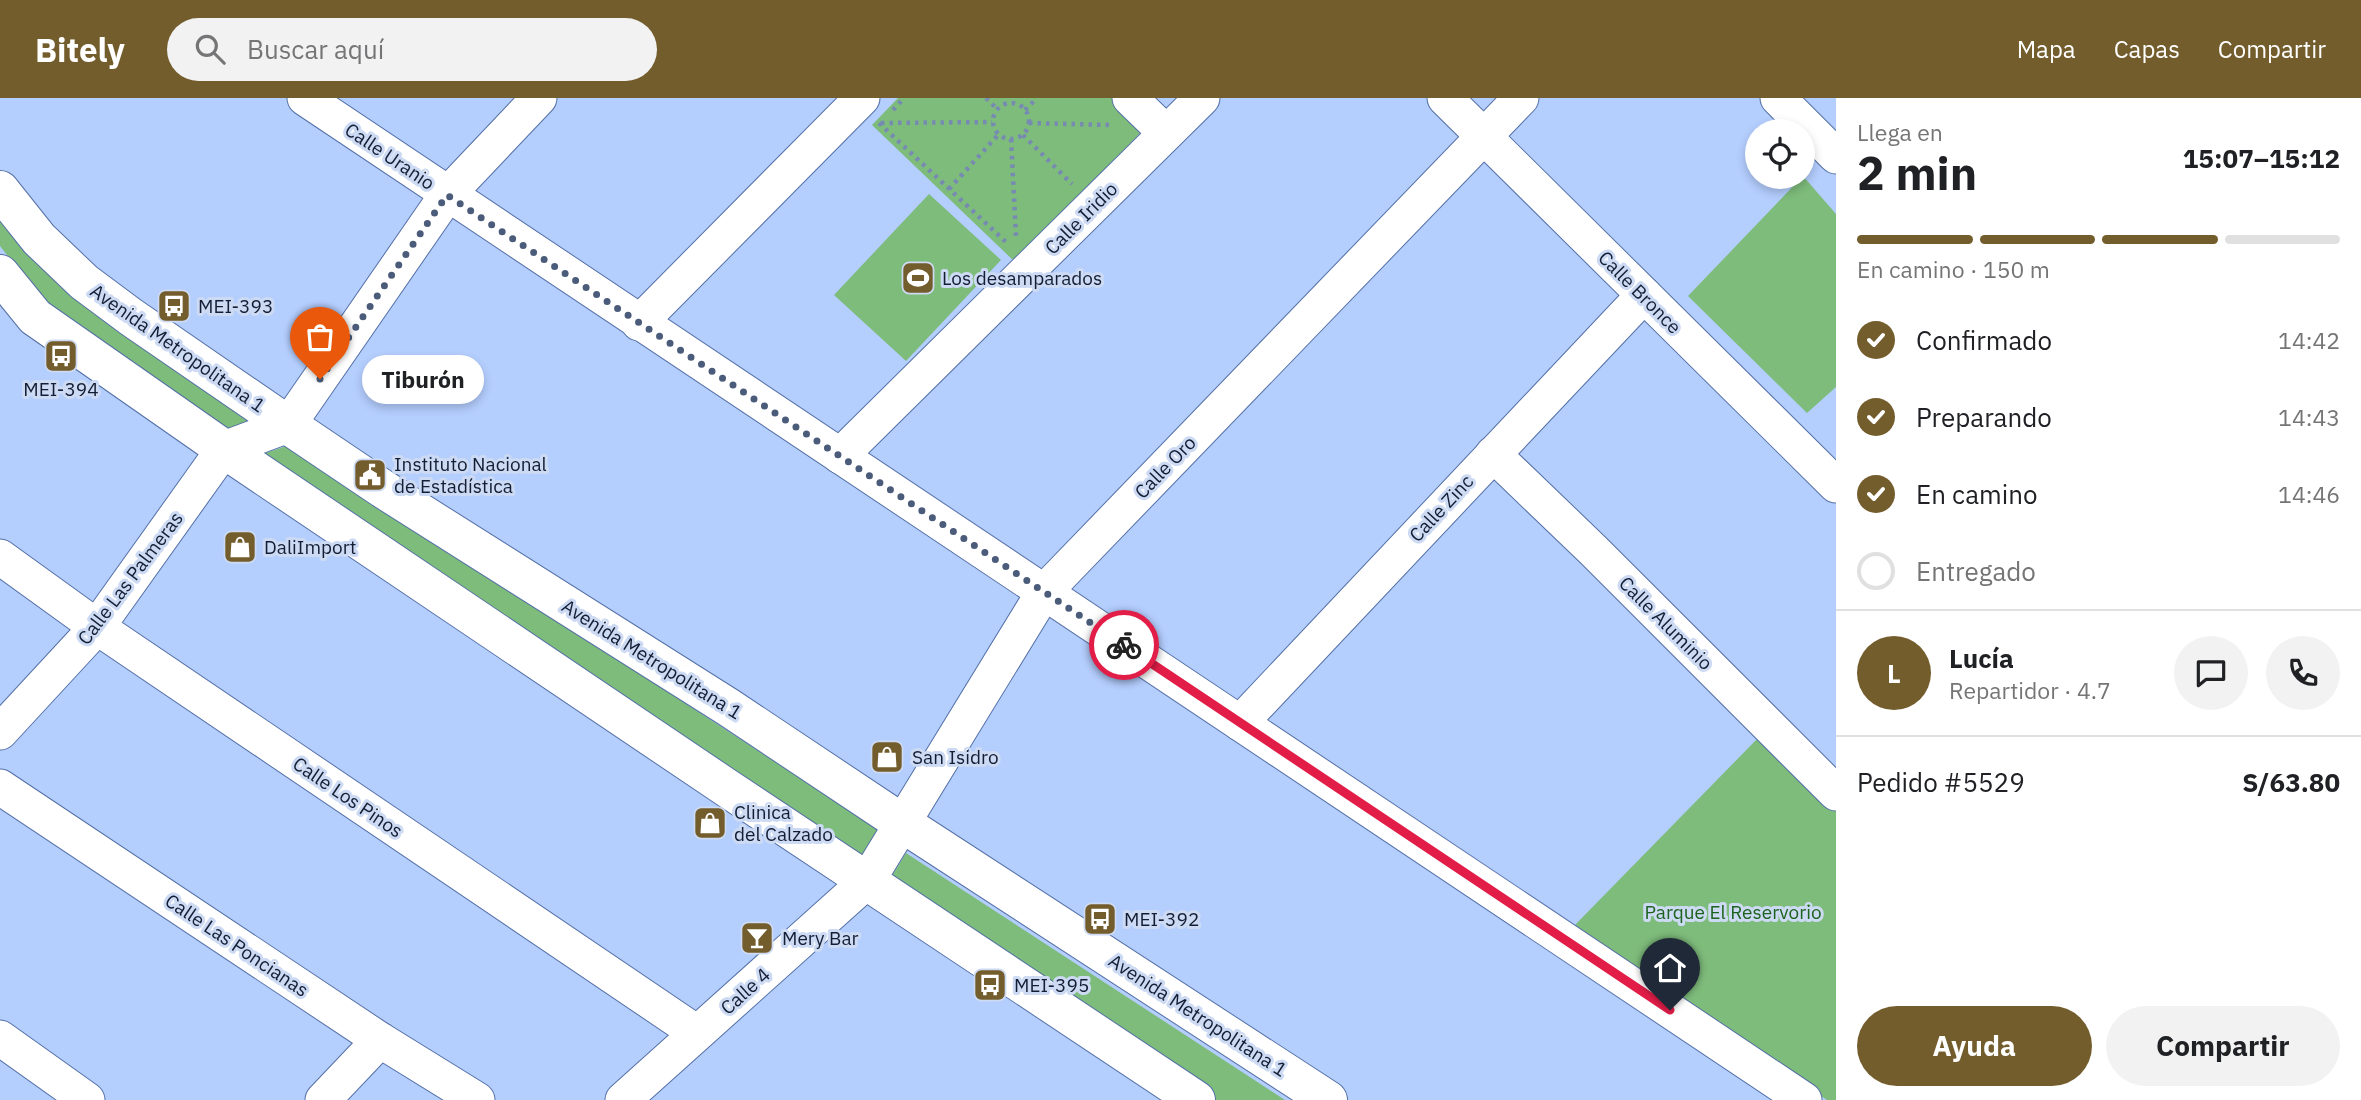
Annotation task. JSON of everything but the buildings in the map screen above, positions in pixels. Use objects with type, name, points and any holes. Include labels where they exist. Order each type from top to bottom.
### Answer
[{"type":"main road","name":"Avenida Metropolitana 1","points":[[0,190],[39,239],[84,282],[288,425],[383,489],[728,707],[1328,1100]]},
{"type":"main road","points":[[0,274],[35,317],[224,449],[1196,1100]]},
{"type":"street","name":"Calle Uranio","points":[[305,98],[1804,1100]]},
{"type":"street","points":[[224,449],[288,425],[447,195],[539,98]]},
{"type":"street","name":"Calle Iridio","points":[[840,456],[1202,98]]},
{"type":"street","name":"Calle Bronce","points":[[1445,98],[1836,485]]},
{"type":"street","name":"Calle Oro","points":[[867,881],[1044,592],[1521,98]]},
{"type":"street","points":[[1778,98],[1836,156]]},
{"type":"street","points":[[639,323],[870,111]]},
{"type":"street","points":[[1121,111],[1166,133]]},
{"type":"street","name":"Calle Zinc","points":[[1240,723],[1644,295]]},
{"type":"street","name":"Calle Las Palmeras","points":[[0,732],[97,628],[224,449]]},
{"type":"street","name":"Calle Aluminio","points":[[1493,454],[1836,793]]},
{"type":"street","name":"Calle Los Pinos","points":[[0,557],[97,628],[697,1034]]},
{"type":"street","name":"Calle Las Poncianas","points":[[0,787],[380,1040],[477,1100]]},
{"type":"street","name":"Calle 4","points":[[623,1100],[867,881]]},
{"type":"street","points":[[323,1100],[380,1040]]},
{"type":"street","points":[[6,1051],[87,1100]]},
{"type":"path","points":[[870,111],[904,98]]},
{"type":"path","points":[[986,98],[997,109]]},
{"type":"path","points":[[1025,110],[1037,98]]},
{"type":"path","points":[[1008,100],[1021,105],[1029,123],[1023,135],[1011,139],[998,135],[992,122],[997,109],[1008,100]]},
{"type":"path","points":[[870,111],[992,122]]},
{"type":"path","points":[[870,111],[1016,252]]},
{"type":"path","points":[[1029,123],[1121,111]]},
{"type":"path","points":[[949,189],[998,135]]},
{"type":"path","points":[[1023,135],[1078,189]]},
{"type":"path","points":[[1011,139],[1016,239]]},
{"type":"green space","points":[[898,98],[1116,98],[1146,127],[1016,263],[872,125]]},
{"type":"green space","points":[[1791,189],[1814,189],[1836,214],[1836,387],[1807,413],[1688,296]]},
{"type":"green space","name":"Los desamparados","points":[[929,194],[1001,260],[906,361],[834,295]]},
{"type":"green space","points":[[0,206],[257,419],[224,435],[51,311],[0,246]]},
{"type":"green space","points":[[289,445],[878,829],[860,860],[260,455]]},
{"type":"green space","name":"Parque El Reservorio","points":[[1760,736],[1836,811],[1836,1100],[1827,1100],[1572,928]]},
{"type":"green space","points":[[906,853],[1285,1100],[1216,1100],[888,882]]},
{"type":"way so far","points":[[320,379],[447,195],[1124,645]]},
{"type":"place","name":"Los desamparados","points":[[918,278]]},
{"type":"place","name":"MEI-393","points":[[174,306]]},
{"type":"place","name":"MEI-394","points":[[61,356]]},
{"type":"place","name":"Tiburón","points":[[320,379]]},
{"type":"place","name":"Instituto Nacional de Estadística","points":[[370,475]]},
{"type":"place","name":"DaliImport","points":[[240,547]]},
{"type":"place","name":"San Isidro","points":[[887,757]]},
{"type":"place","name":"Clinica del Calzado","points":[[710,823]]},
{"type":"place","name":"MEI-392","points":[[1100,919]]},
{"type":"place","name":"Mery Bar","points":[[757,938]]},
{"type":"place","name":"MEI-395","points":[[990,985]]},
{"type":"route","points":[[1124,645],[1670,1010]]}]
